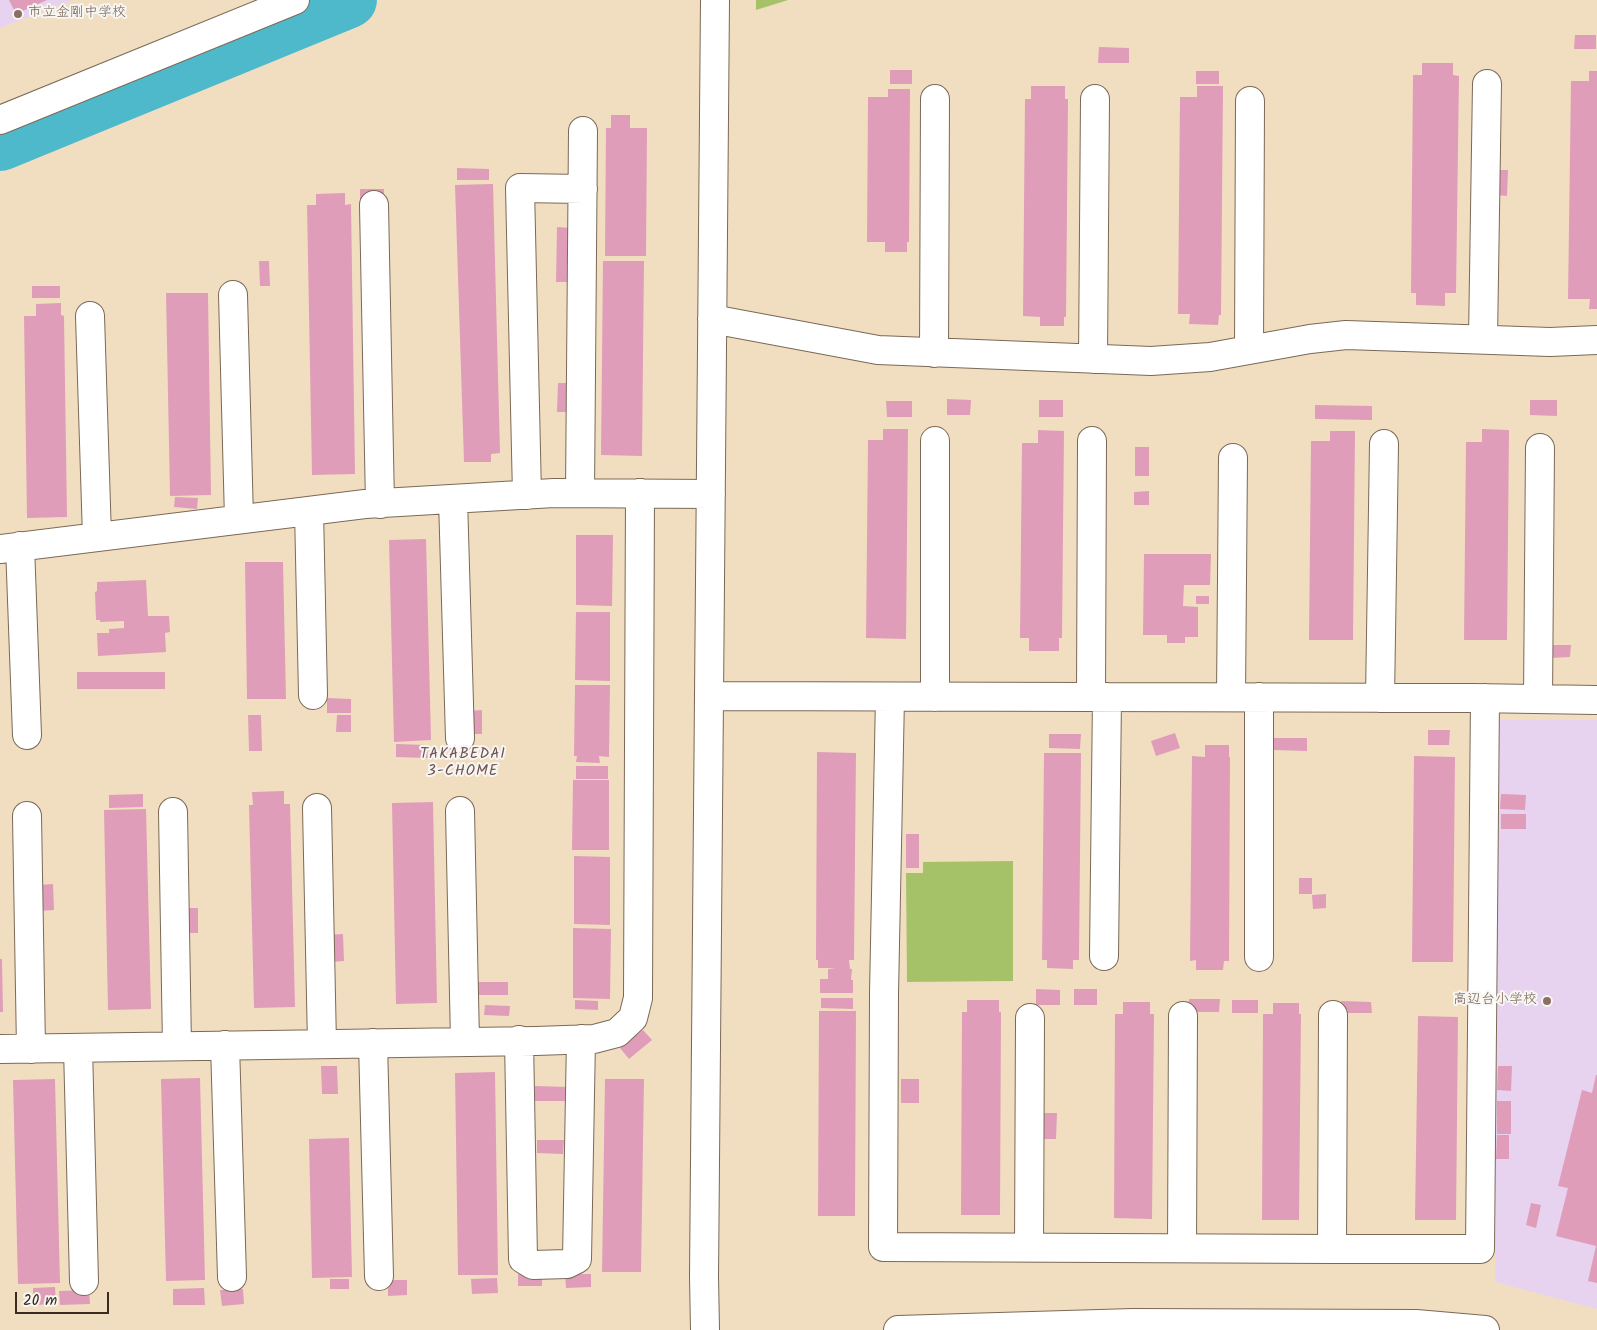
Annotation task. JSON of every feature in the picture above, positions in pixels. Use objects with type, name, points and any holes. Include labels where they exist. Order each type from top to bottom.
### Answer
[{"type":"street","points":[[0,120],[295,0]]},
{"type":"street","points":[[705,1330],[715,0]]},
{"type":"street","points":[[1483,339],[1487,84]]},
{"type":"street","points":[[934,99],[934,353]]},
{"type":"street","points":[[1092,359],[1095,99]]},
{"type":"street","points":[[1249,350],[1250,100]]},
{"type":"street","points":[[580,493],[583,131]]},
{"type":"street","points":[[527,494],[520,188],[583,189]]},
{"type":"street","points":[[374,205],[380,504]]},
{"type":"street","points":[[233,295],[239,519]]},
{"type":"street","points":[[90,316],[97,537]]},
{"type":"street","points":[[712,319],[878,350],[1151,361],[1210,357],[1346,335],[1550,342],[1597,340]]},
{"type":"street","points":[[935,441],[935,697]]},
{"type":"street","points":[[1092,442],[1104,956]]},
{"type":"street","points":[[1380,698],[1384,444]]},
{"type":"street","points":[[1538,699],[1540,448]]},
{"type":"street","points":[[1231,698],[1233,458]]},
{"type":"street","points":[[0,1050],[580,1039],[617,1033],[633,1018],[638,998],[640,493]]},
{"type":"street","points":[[27,735],[10,548],[239,519],[380,504],[527,494],[711,494]]},
{"type":"street","points":[[453,499],[460,738]]},
{"type":"street","points":[[309,511],[313,695]]},
{"type":"street","points":[[709,696],[1597,700]]},
{"type":"street","points":[[890,697],[884,993],[883,1247],[1332,1249],[1480,1249],[1485,698]]},
{"type":"street","points":[[1258,957],[1259,697]]},
{"type":"street","points":[[317,808],[322,1044]]},
{"type":"street","points":[[460,811],[464,1041]]},
{"type":"street","points":[[173,812],[177,1046]]},
{"type":"street","points":[[27,816],[32,1049]]},
{"type":"street","points":[[1332,1249],[1333,1015]]},
{"type":"street","points":[[1182,1016],[1182,1248]]},
{"type":"street","points":[[1029,1248],[1030,1018]]},
{"type":"street","points":[[520,1040],[523,1259],[533,1265],[568,1264],[577,1259],[580,1039]]},
{"type":"street","points":[[373,1043],[379,1276]]},
{"type":"street","points":[[225,1045],[232,1278]]},
{"type":"street","points":[[78,1048],[84,1280]]},
{"type":"street","points":[[898,1330],[1416,1324],[1485,1330]]},
{"type":"shaded area","name":"市立金剛中学校","points":[[0,0],[73,0],[0,28]]},
{"type":"shaded area","name":"高辺台小学校","points":[[1498,720],[1597,720],[1597,1309],[1495,1282]]},
{"type":"green space","points":[[756,0],[788,0],[756,10]]},
{"type":"green space","points":[[1013,861],[1013,981],[907,982],[906,873],[923,873],[923,862]]},
{"type":"building","points":[[9,0],[47,0],[16,14]]},
{"type":"building","points":[[1575,35],[1596,35],[1596,49],[1574,49]]},
{"type":"building","points":[[1099,47],[1129,48],[1129,63],[1098,63]]},
{"type":"building","points":[[1422,63],[1453,63],[1453,75],[1459,76],[1456,293],[1445,293],[1445,306],[1416,305],[1416,293],[1411,293],[1413,75],[1422,75]]},
{"type":"building","points":[[890,70],[912,70],[912,84],[890,84]]},
{"type":"building","points":[[1196,71],[1219,71],[1219,84],[1196,84]]},
{"type":"building","points":[[1589,71],[1597,71],[1597,309],[1589,309],[1590,299],[1568,299],[1571,81],[1589,81]]},
{"type":"building","points":[[1031,86],[1065,86],[1065,99],[1068,99],[1066,317],[1064,317],[1064,326],[1040,326],[1040,317],[1023,316],[1025,99],[1031,99]]},
{"type":"building","points":[[1197,86],[1223,86],[1221,315],[1219,315],[1218,325],[1189,324],[1190,314],[1178,314],[1180,97],[1197,97]]},
{"type":"building","points":[[888,89],[910,89],[909,242],[907,242],[907,252],[885,252],[885,242],[867,242],[868,97],[888,97]]},
{"type":"building","points":[[611,115],[630,115],[630,128],[647,128],[646,256],[605,256],[606,128],[611,128]]},
{"type":"building","points":[[457,168],[489,169],[489,180],[457,180]]},
{"type":"building","points":[[1495,170],[1508,170],[1507,196],[1495,195]]},
{"type":"building","points":[[493,184],[500,453],[491,454],[491,462],[464,462],[455,185]]},
{"type":"building","points":[[360,189],[384,189],[384,202],[360,202]]},
{"type":"building","points":[[345,193],[345,205],[351,204],[355,474],[312,475],[307,205],[316,205],[316,194]]},
{"type":"building","points":[[557,227],[571,228],[570,282],[556,282]]},
{"type":"building","points":[[259,261],[269,261],[270,286],[260,286]]},
{"type":"building","points":[[603,261],[644,261],[642,456],[601,455]]},
{"type":"building","points":[[32,286],[60,286],[60,298],[32,298]]},
{"type":"building","points":[[166,293],[208,293],[211,495],[170,496]]},
{"type":"building","points":[[61,303],[61,315],[64,316],[67,517],[27,518],[24,316],[36,316],[36,304]]},
{"type":"building","points":[[558,383],[572,383],[572,412],[557,412]]},
{"type":"building","points":[[947,399],[971,400],[970,415],[947,415]]},
{"type":"building","points":[[1039,400],[1063,400],[1063,417],[1039,417]]},
{"type":"building","points":[[1530,400],[1557,400],[1557,416],[1530,415]]},
{"type":"building","points":[[886,401],[912,401],[912,417],[887,417]]},
{"type":"building","points":[[1315,405],[1372,406],[1372,420],[1315,419]]},
{"type":"building","points":[[883,429],[908,429],[906,639],[866,638],[868,440],[883,440]]},
{"type":"building","points":[[1482,429],[1509,430],[1507,640],[1464,640],[1466,442],[1482,442]]},
{"type":"building","points":[[1038,430],[1064,431],[1062,638],[1059,638],[1059,651],[1029,651],[1029,638],[1020,638],[1022,443],[1038,443]]},
{"type":"building","points":[[1330,431],[1355,431],[1353,640],[1309,640],[1311,441],[1330,441]]},
{"type":"building","points":[[1135,447],[1149,447],[1149,476],[1135,476]]},
{"type":"building","points":[[1149,491],[1149,505],[1134,505],[1134,492]]},
{"type":"building","points":[[175,497],[198,498],[197,509],[174,507]]},
{"type":"building","points":[[576,535],[613,535],[612,606],[576,605]]},
{"type":"building","points":[[426,539],[431,740],[394,742],[389,540]]},
{"type":"building","points":[[1144,554],[1211,554],[1210,585],[1184,585],[1183,606],[1198,607],[1198,637],[1185,637],[1185,643],[1167,643],[1167,635],[1143,635]]},
{"type":"building","points":[[245,562],[283,562],[286,699],[247,699]]},
{"type":"building","points":[[146,580],[148,616],[169,616],[170,632],[165,633],[166,652],[98,656],[97,633],[109,633],[109,629],[124,628],[124,621],[100,622],[100,620],[96,620],[95,592],[97,591],[97,582]]},
{"type":"building","points":[[1196,596],[1209,596],[1209,604],[1196,604]]},
{"type":"building","points":[[576,612],[610,612],[610,681],[575,680]]},
{"type":"building","points":[[1549,645],[1571,645],[1570,657],[1550,658]]},
{"type":"building","points":[[77,672],[165,672],[165,689],[77,689]]},
{"type":"building","points":[[575,685],[610,685],[609,757],[599,756],[600,763],[576,762],[577,756],[574,756]]},
{"type":"building","points":[[327,698],[351,699],[351,713],[327,713]]},
{"type":"building","points":[[482,710],[482,734],[468,734],[468,711]]},
{"type":"building","points":[[248,715],[261,715],[262,751],[249,751]]},
{"type":"building","points":[[337,715],[351,715],[351,732],[336,732]]},
{"type":"building","points":[[1428,730],[1450,730],[1449,745],[1428,745]]},
{"type":"building","points":[[1175,733],[1180,748],[1156,756],[1151,741]]},
{"type":"building","points":[[1049,734],[1081,734],[1080,749],[1049,748]]},
{"type":"building","points":[[1274,738],[1307,738],[1307,751],[1274,750]]},
{"type":"building","points":[[396,744],[427,745],[428,758],[396,757]]},
{"type":"building","points":[[1205,745],[1229,745],[1230,757],[1229,961],[1224,961],[1223,970],[1196,970],[1196,960],[1190,961],[1192,756],[1205,757]]},
{"type":"building","points":[[817,752],[856,753],[854,960],[849,960],[850,969],[852,969],[853,993],[820,993],[820,979],[828,979],[828,969],[836,968],[818,968],[818,960],[816,960]]},
{"type":"building","points":[[1044,753],[1081,753],[1079,960],[1073,960],[1073,969],[1047,968],[1047,960],[1042,960]]},
{"type":"building","points":[[1414,756],[1455,757],[1453,962],[1412,962]]},
{"type":"building","points":[[576,766],[608,766],[608,779],[576,779]]},
{"type":"building","points":[[573,780],[609,780],[609,850],[572,850]]},
{"type":"building","points":[[284,791],[284,804],[290,804],[295,1007],[254,1008],[249,805],[253,805],[252,792]]},
{"type":"building","points":[[143,794],[143,807],[109,808],[109,795]]},
{"type":"building","points":[[1501,794],[1526,795],[1525,810],[1500,809]]},
{"type":"building","points":[[433,802],[437,1003],[396,1004],[392,803]]},
{"type":"building","points":[[146,809],[151,1009],[108,1010],[104,810]]},
{"type":"building","points":[[1501,814],[1526,814],[1526,829],[1501,829]]},
{"type":"building","points":[[906,834],[919,834],[919,868],[906,868]]},
{"type":"building","points":[[574,856],[610,857],[610,925],[574,924]]},
{"type":"building","points":[[1299,878],[1312,878],[1312,894],[1299,894]]},
{"type":"building","points":[[53,884],[54,910],[39,911],[38,885]]},
{"type":"building","points":[[1326,894],[1326,908],[1313,909],[1312,895]]},
{"type":"building","points":[[184,908],[198,908],[198,933],[184,933]]},
{"type":"building","points":[[573,928],[611,929],[610,999],[573,998]]},
{"type":"building","points":[[343,934],[344,961],[329,962],[328,935]]},
{"type":"building","points":[[0,959],[2,959],[3,1012],[0,1012]]},
{"type":"building","points":[[477,982],[508,982],[508,995],[477,995]]},
{"type":"building","points":[[1036,989],[1060,990],[1060,1005],[1036,1005]]},
{"type":"building","points":[[1074,989],[1097,989],[1097,1005],[1074,1005]]},
{"type":"building","points":[[821,998],[853,998],[853,1009],[821,1008]]},
{"type":"building","points":[[1189,999],[1220,999],[1219,1012],[1188,1012]]},
{"type":"building","points":[[575,1000],[598,1001],[598,1010],[575,1009]]},
{"type":"building","points":[[967,1000],[999,1000],[999,1012],[1001,1012],[1000,1215],[961,1215],[962,1012],[967,1012]]},
{"type":"building","points":[[1232,1000],[1258,1000],[1258,1013],[1232,1013]]},
{"type":"building","points":[[1341,1001],[1371,1002],[1372,1013],[1340,1013]]},
{"type":"building","points":[[1123,1002],[1150,1002],[1150,1014],[1154,1014],[1152,1219],[1114,1218],[1115,1014],[1123,1014]]},
{"type":"building","points":[[1273,1003],[1299,1003],[1299,1014],[1301,1014],[1299,1220],[1262,1220],[1263,1014],[1273,1014]]},
{"type":"building","points":[[485,1005],[510,1006],[509,1016],[484,1015]]},
{"type":"building","points":[[819,1011],[856,1011],[855,1216],[818,1216]]},
{"type":"building","points":[[1418,1016],[1458,1017],[1456,1220],[1415,1220]]},
{"type":"building","points":[[643,1030],[652,1040],[629,1059],[620,1048]]},
{"type":"building","points":[[321,1066],[337,1066],[338,1094],[322,1094]]},
{"type":"building","points":[[1498,1066],[1512,1066],[1511,1091],[1497,1090]]},
{"type":"building","points":[[495,1072],[498,1275],[458,1275],[455,1073]]},
{"type":"building","points":[[1596,1075],[1597,1283],[1588,1281],[1596,1246],[1556,1236],[1568,1188],[1558,1186],[1582,1090],[1592,1093]]},
{"type":"building","points":[[200,1078],[205,1280],[166,1281],[161,1079]]},
{"type":"building","points":[[55,1079],[60,1283],[18,1284],[13,1080]]},
{"type":"building","points":[[605,1079],[644,1079],[641,1272],[602,1272]]},
{"type":"building","points":[[901,1079],[919,1079],[919,1103],[901,1103]]},
{"type":"building","points":[[535,1086],[568,1087],[568,1101],[535,1101]]},
{"type":"building","points":[[1497,1101],[1511,1101],[1511,1134],[1497,1134]]},
{"type":"building","points":[[1041,1113],[1057,1113],[1056,1139],[1040,1139]]},
{"type":"building","points":[[1497,1135],[1509,1135],[1509,1159],[1496,1159]]},
{"type":"building","points":[[349,1138],[352,1277],[312,1278],[309,1139]]},
{"type":"building","points":[[537,1140],[564,1140],[563,1154],[537,1153]]},
{"type":"building","points":[[1531,1203],[1541,1205],[1536,1228],[1526,1225]]},
{"type":"building","points":[[518,1274],[542,1274],[542,1286],[518,1286]]},
{"type":"building","points":[[565,1274],[591,1274],[591,1287],[566,1288]]},
{"type":"building","points":[[497,1278],[498,1293],[472,1294],[471,1279]]},
{"type":"building","points":[[330,1279],[349,1279],[349,1289],[330,1289]]},
{"type":"building","points":[[388,1280],[407,1280],[407,1295],[388,1296]]},
{"type":"building","points":[[55,1287],[56,1304],[33,1305],[33,1288]]},
{"type":"building","points":[[204,1288],[205,1305],[173,1305],[173,1289]]},
{"type":"building","points":[[243,1289],[244,1304],[222,1306],[220,1290]]},
{"type":"building","points":[[89,1290],[90,1304],[60,1305],[59,1291]]},
{"type":"waterway","points":[[0,143],[349,0]]},
{"type":"place","name":"市立金剛中学校","points":[[18,14]]},
{"type":"place","name":"高辺台小学校","points":[[1547,1001]]},
{"type":"district","name":"TAKABEDAI 3-CHOME","points":[[463,764]]}]
